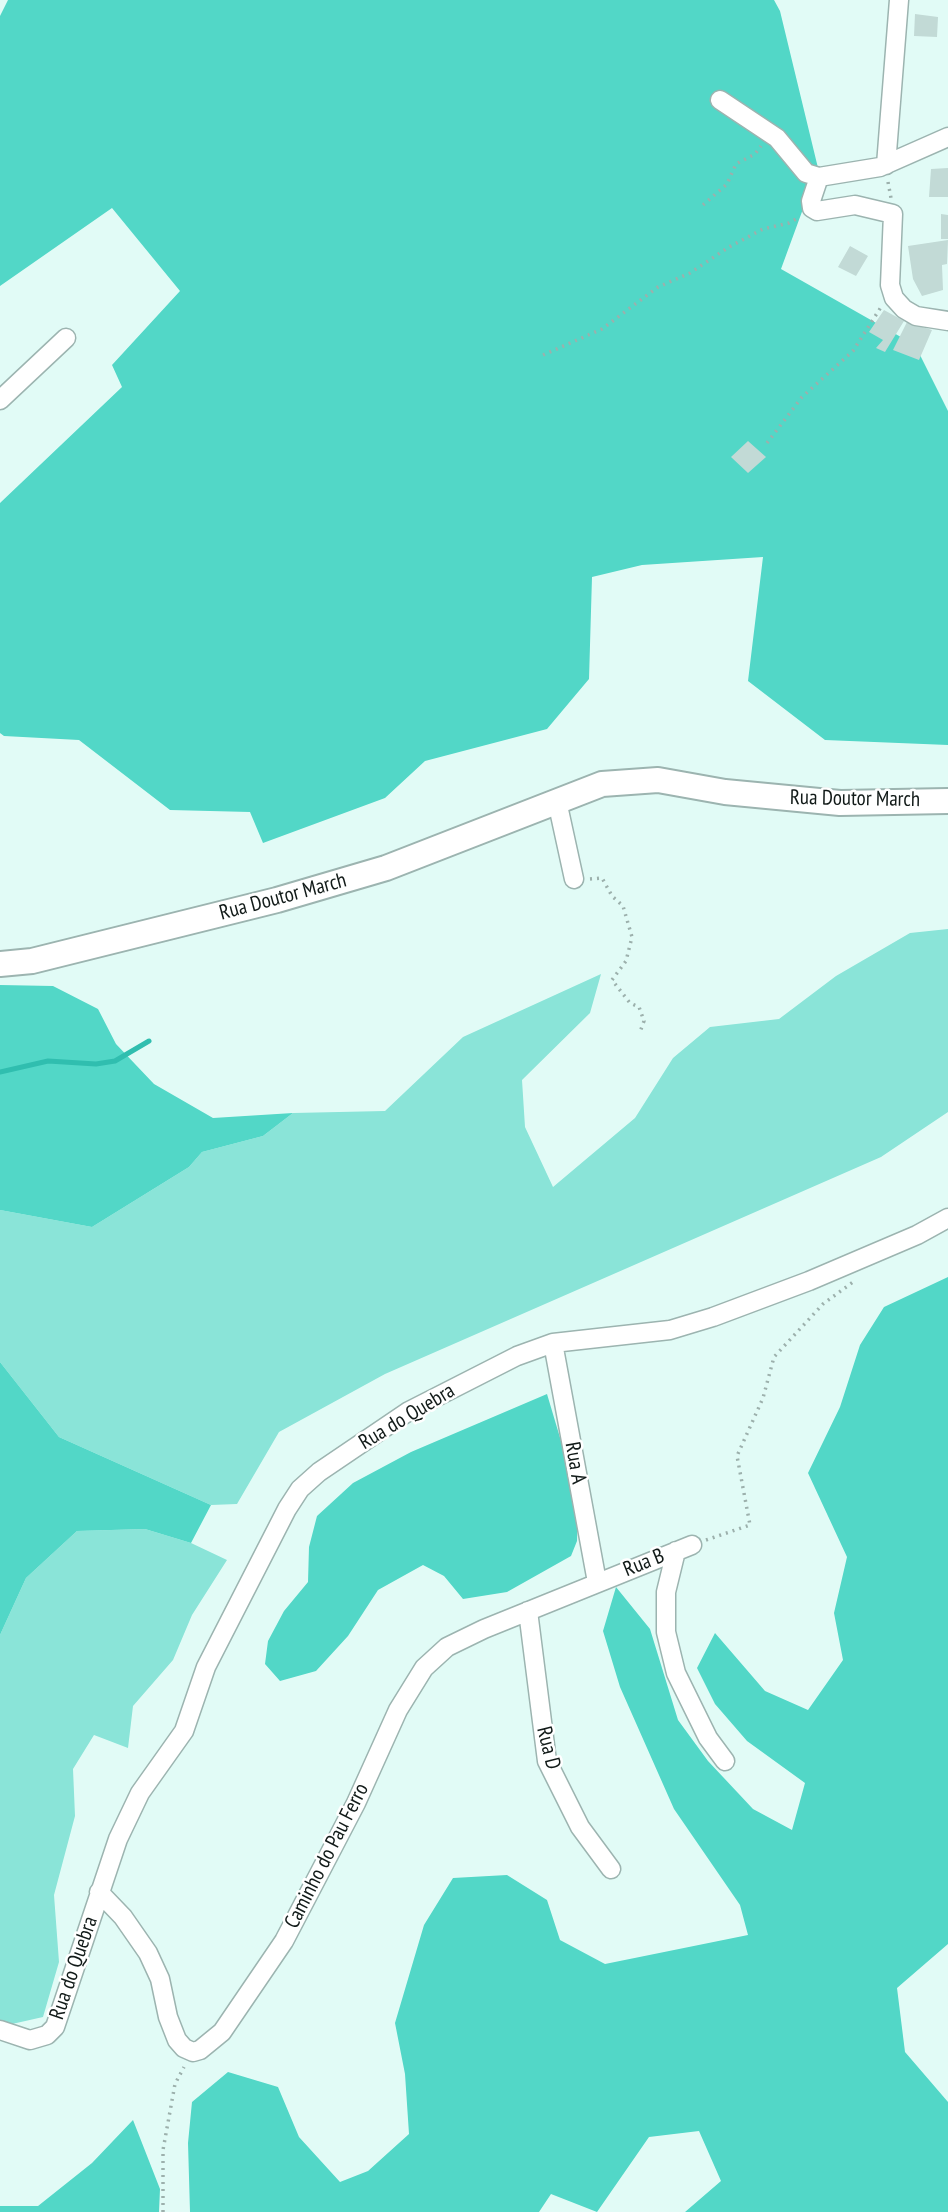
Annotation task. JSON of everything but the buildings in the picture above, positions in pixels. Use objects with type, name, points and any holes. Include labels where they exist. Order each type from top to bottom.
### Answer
[{"type":"main road","name":"Rua Doutor March","points":[[0,964],[32,961],[289,897],[386,868],[602,784],[647,780],[725,792],[840,803],[948,801]]},
{"type":"street","points":[[886,165],[899,0]]},
{"type":"street","points":[[720,100],[783,145],[806,173],[819,177],[886,165],[948,137]]},
{"type":"street","points":[[819,177],[812,194],[812,208],[821,211],[841,205],[855,205],[893,214],[890,285],[894,298],[904,309],[916,316],[948,321]]},
{"type":"street","points":[[0,400],[66,338]]},
{"type":"street","points":[[557,801],[574,879]]},
{"type":"street","name":"Rua do Quebra","points":[[0,2030],[30,2040],[47,2035],[55,2027],[118,1839],[140,1793],[184,1731],[206,1667],[287,1509],[300,1489],[319,1472],[409,1411],[517,1356],[553,1343],[670,1330],[713,1317],[917,1236],[948,1218]]},
{"type":"street","name":"Rua A","points":[[553,1343],[597,1582]]},
{"type":"street","points":[[684,1548],[666,1592],[666,1633],[676,1673],[708,1738],[725,1761]]},
{"type":"street","name":"Rua B","points":[[597,1582],[684,1548]]},
{"type":"street","name":"Caminho do Pau Ferro","points":[[193,2052],[211,2043],[222,2032],[284,1941],[356,1803],[398,1710],[424,1668],[447,1647],[597,1582]]},
{"type":"street","name":"Rua D","points":[[528,1612],[547,1761],[580,1827],[611,1869]]},
{"type":"street","name":"Rua do Quebra","points":[[99,1892],[124,1917],[148,1953],[160,1979],[167,2017],[177,2040],[184,2048],[193,2052]]},
{"type":"path","points":[[704,205],[727,184],[736,164],[755,154],[767,132]]},
{"type":"path","points":[[886,165],[893,214]]},
{"type":"path","points":[[543,355],[602,329],[658,287],[690,273],[729,247],[762,229],[789,223],[812,208]]},
{"type":"path","points":[[767,443],[802,397],[853,351],[878,309],[894,298]]},
{"type":"path","points":[[574,879],[602,878],[612,896],[624,905],[632,937],[626,961],[612,980],[630,1003],[639,1007],[644,1021],[640,1032]]},
{"type":"path","points":[[684,1548],[750,1525],[737,1456],[763,1398],[774,1357],[823,1304],[855,1281]]},
{"type":"path","points":[[163,2212],[163,2150],[174,2084],[193,2052]]},
{"type":"shaded area","points":[[948,929],[948,1112],[881,1157],[385,1374],[279,1432],[237,1504],[211,1505],[59,1437],[0,1362],[0,1210],[92,1227],[189,1167],[202,1152],[263,1136],[293,1113],[385,1111],[463,1037],[601,974],[590,1013],[522,1080],[525,1127],[553,1187],[635,1118],[673,1058],[710,1027],[779,1019],[836,976],[910,933]]},
{"type":"shaded area","points":[[145,1529],[191,1543],[227,1560],[192,1615],[173,1660],[133,1706],[128,1748],[94,1735],[73,1769],[75,1816],[54,1895],[59,1962],[43,2017],[12,2024],[0,2021],[0,1635],[26,1578],[77,1531]]},
{"type":"green space","points":[[8,0],[774,0],[780,11],[818,168],[781,269],[915,345],[948,411],[948,745],[825,740],[748,681],[763,557],[642,565],[592,577],[589,679],[547,729],[425,761],[385,798],[263,843],[250,812],[170,810],[79,740],[4,736],[0,733],[0,503],[122,387],[112,365],[180,291],[112,208],[0,286],[0,16]]},
{"type":"green space","points":[[0,985],[53,986],[98,1009],[116,1044],[154,1084],[213,1118],[293,1113],[263,1136],[202,1152],[189,1167],[92,1227],[0,1210]]},
{"type":"green space","points":[[948,1277],[948,1944],[897,1988],[905,2052],[948,2102],[948,2212],[685,2212],[721,2181],[699,2131],[649,2137],[597,2212],[551,2194],[539,2212],[190,2212],[188,2143],[192,2102],[228,2072],[278,2087],[299,2137],[340,2182],[368,2171],[409,2134],[405,2074],[395,2023],[424,1925],[453,1878],[507,1875],[547,1900],[560,1940],[605,1964],[748,1935],[740,1905],[674,1809],[620,1687],[603,1631],[616,1587],[650,1629],[678,1720],[708,1761],[753,1809],[792,1830],[805,1783],[747,1741],[715,1704],[697,1668],[715,1633],[765,1691],[808,1710],[843,1660],[834,1613],[847,1557],[808,1473],[840,1407],[860,1345],[884,1307]]},
{"type":"green space","points":[[0,1362],[59,1437],[211,1505],[191,1543],[145,1529],[77,1531],[26,1578],[0,1635]]},
{"type":"green space","points":[[547,1394],[578,1498],[577,1541],[571,1556],[507,1592],[463,1599],[444,1576],[423,1565],[378,1590],[348,1636],[316,1671],[280,1681],[265,1664],[268,1641],[284,1611],[308,1582],[309,1547],[317,1516],[353,1483],[411,1452]]},
{"type":"green space","points":[[133,2120],[160,2189],[159,2212],[0,2212],[0,2206],[38,2206],[92,2163]]},
{"type":"waterway","points":[[0,1072],[48,1061],[96,1064],[115,1061],[149,1041]]}]
